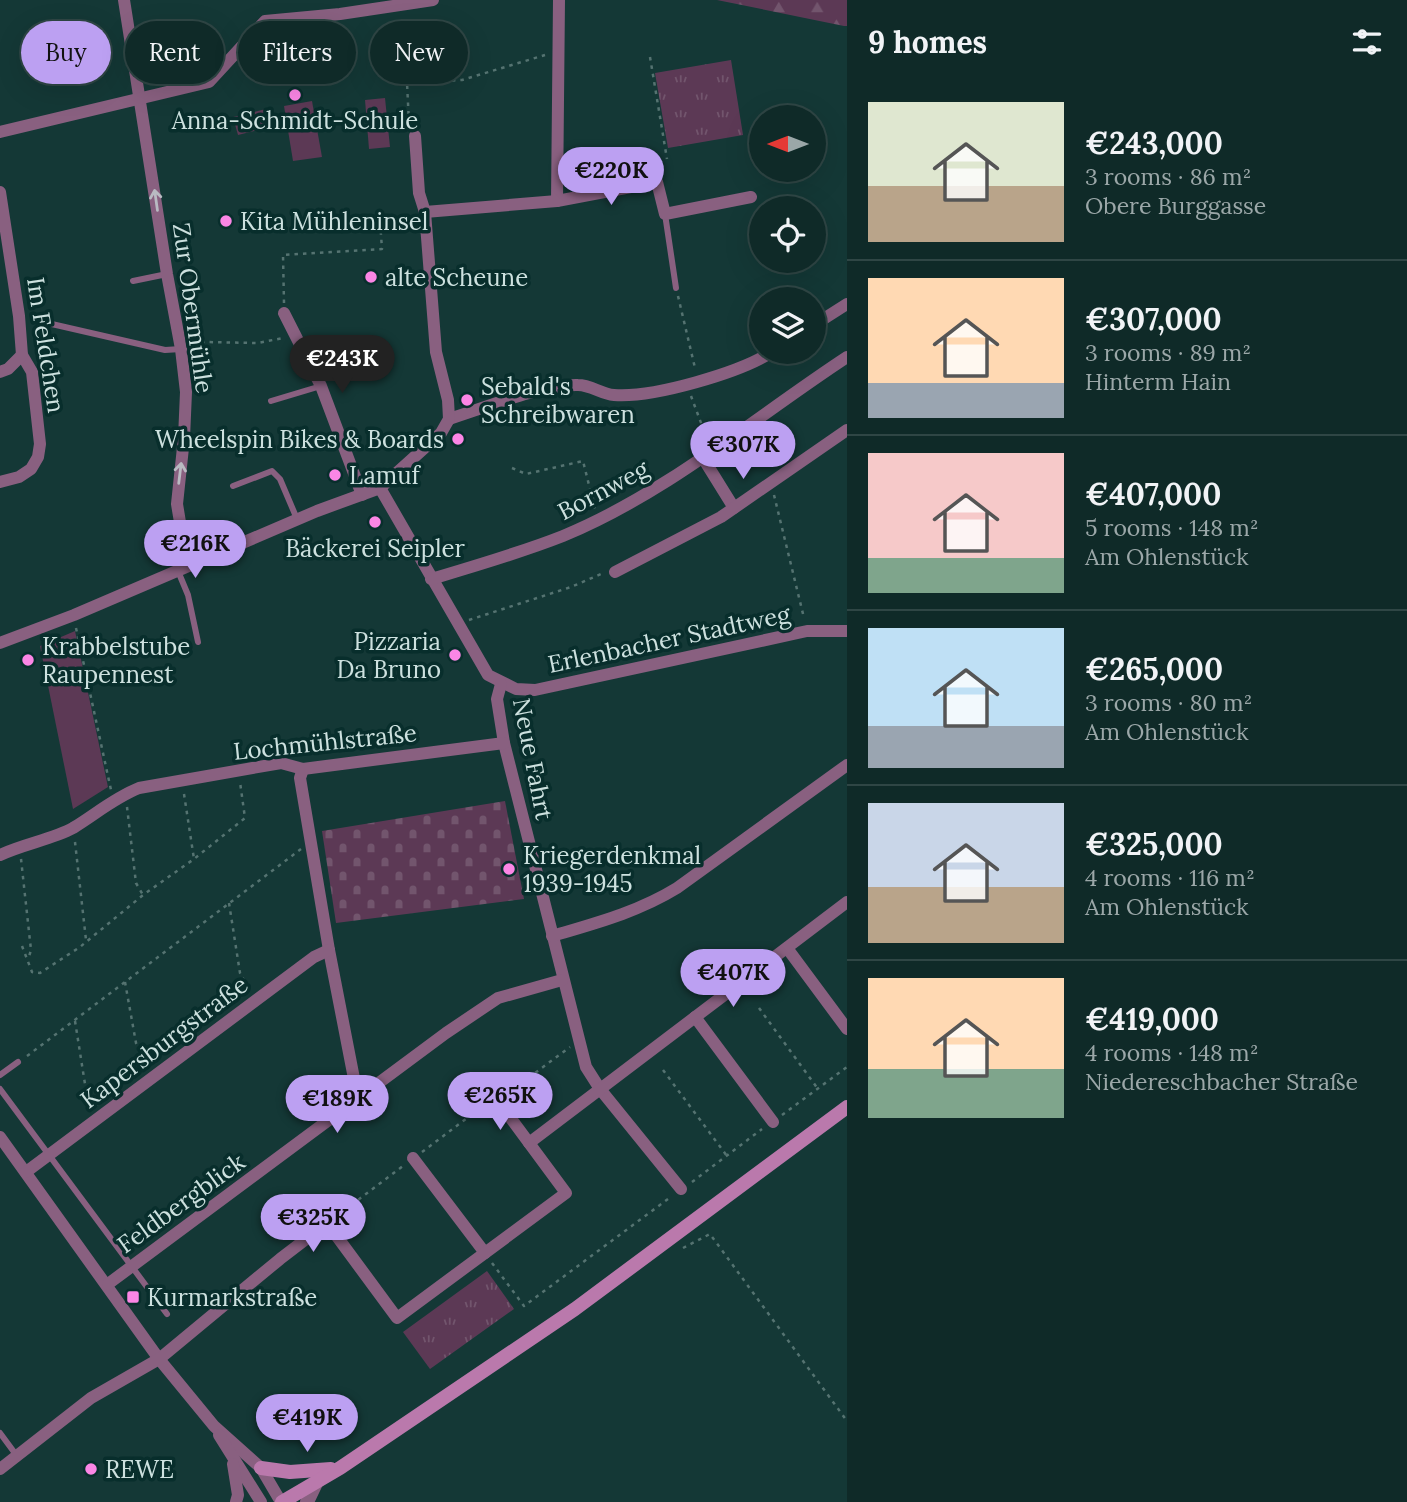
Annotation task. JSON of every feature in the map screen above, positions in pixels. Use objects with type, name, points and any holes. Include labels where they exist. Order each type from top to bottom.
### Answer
[{"type":"main road","points":[[281,1502],[340,1468],[575,1308],[671,1240],[847,1107]]},
{"type":"main road","points":[[261,1468],[290,1472],[340,1468]]},
{"type":"street","name":"Zur Obermühle","points":[[124,0],[186,392],[177,504],[182,567]]},
{"type":"street","points":[[0,132],[209,82],[265,21],[340,14],[433,0]]},
{"type":"street","points":[[557,201],[559,0]]},
{"type":"street","points":[[0,643],[74,615],[297,519],[380,488],[441,433],[449,419],[448,400],[436,352],[425,214],[419,193],[415,136]]},
{"type":"street","points":[[425,214],[557,201],[657,182],[665,214],[749,197]]},
{"type":"street","name":"Im Feldchen","points":[[0,192],[19,316],[22,355],[32,372],[40,444],[38,457],[31,469],[19,477],[0,482]]},
{"type":"street","points":[[826,317],[847,304]]},
{"type":"street","points":[[284,313],[321,386],[362,495]]},
{"type":"street","points":[[0,372],[8,369],[22,355]]},
{"type":"street","name":"Bornweg","points":[[431,579],[563,536],[628,503],[707,455],[847,356]]},
{"type":"street","points":[[449,419],[553,387],[579,384],[595,387],[610,395],[631,395],[692,383],[732,372],[749,364]]},
{"type":"street","points":[[615,572],[721,517],[847,430]]},
{"type":"street","points":[[707,455],[734,508]]},
{"type":"street","name":"Neue Fahrt","points":[[380,488],[488,676],[501,684],[497,699],[504,743],[586,1067],[600,1089],[681,1189]]},
{"type":"street","name":"Erlenbacher Stadtweg","points":[[501,684],[516,689],[535,690],[807,631],[847,631]]},
{"type":"street","name":"Lochmühlstraße","points":[[0,856],[19,846],[70,829],[116,798],[139,788],[281,763],[303,769],[504,743]]},
{"type":"street","points":[[552,936],[621,916],[651,904],[847,765]]},
{"type":"street","points":[[303,769],[300,778],[311,845],[358,1099]]},
{"type":"street","points":[[529,1143],[847,902]]},
{"type":"street","points":[[787,947],[847,1029]]},
{"type":"street","name":"Kapersburgstraße","points":[[26,1172],[314,957],[329,950]]},
{"type":"street","name":"Feldbergblick","points":[[108,1284],[446,1033],[498,998],[562,980]]},
{"type":"street","points":[[695,1017],[773,1122]]},
{"type":"street","points":[[0,1469],[91,1398],[159,1359],[279,1259],[327,1223],[397,1318],[485,1253],[566,1193],[498,1101]]},
{"type":"street","points":[[0,1137],[108,1284],[159,1359],[214,1426],[261,1468],[281,1502]]},
{"type":"street","points":[[413,1158],[485,1253]]},
{"type":"street","points":[[214,1426],[261,1502]]},
{"type":"street","points":[[229,1454],[238,1495],[236,1502]]},
{"type":"street","points":[[307,1502],[317,1481]]},
{"type":"lane","points":[[665,214],[676,288]]},
{"type":"lane","points":[[133,281],[167,274]]},
{"type":"lane","points":[[43,322],[165,350],[181,349]]},
{"type":"lane","points":[[271,401],[321,386]]},
{"type":"lane","points":[[233,486],[272,471],[279,479],[297,519]]},
{"type":"lane","points":[[182,567],[198,642]]},
{"type":"lane","points":[[0,1074],[18,1062]]},
{"type":"lane","points":[[0,1089],[167,1314]]},
{"type":"lane","points":[[0,1433],[17,1456]]},
{"type":"path","points":[[415,136],[410,131],[407,83],[462,80],[558,51]]},
{"type":"path","points":[[650,57],[667,159]]},
{"type":"path","points":[[284,313],[283,254],[382,249],[380,221],[425,214]]},
{"type":"path","points":[[676,288],[707,455]]},
{"type":"path","points":[[181,349],[203,342],[258,344],[297,336]]},
{"type":"path","points":[[512,468],[527,474],[583,461],[597,519]]},
{"type":"path","points":[[771,483],[807,631]]},
{"type":"path","points":[[457,624],[572,587],[608,572],[615,572]]},
{"type":"path","points":[[74,615],[116,798],[127,806],[136,883],[143,895]]},
{"type":"path","points":[[22,946],[32,972],[40,973],[80,947],[143,895],[243,820],[245,818],[239,771]]},
{"type":"path","points":[[183,780],[194,859]]},
{"type":"path","points":[[243,820],[247,825]]},
{"type":"path","points":[[70,829],[74,836],[86,940]]},
{"type":"path","points":[[18,1062],[302,848],[311,845]]},
{"type":"path","points":[[19,846],[32,950],[28,960]]},
{"type":"path","points":[[229,903],[240,973],[256,1000]]},
{"type":"path","points":[[125,982],[136,1043],[155,1074]]},
{"type":"path","points":[[759,1008],[818,1089]]},
{"type":"path","points":[[75,1020],[85,1084],[104,1113]]},
{"type":"path","points":[[498,1101],[579,1041]]},
{"type":"path","points":[[485,1253],[524,1306],[847,1068]]},
{"type":"path","points":[[663,1070],[727,1156]]},
{"type":"path","points":[[710,1234],[847,1421]]},
{"type":"green space","points":[[717,0],[847,0],[847,26],[844,26]]},
{"type":"green space","points":[[731,60],[743,135],[668,148],[655,73]]},
{"type":"green space","points":[[385,98],[390,147],[369,149],[365,100]]},
{"type":"green space","points":[[312,101],[322,157],[293,161],[284,106]]},
{"type":"green space","points":[[270,108],[275,126],[238,135],[233,117]]},
{"type":"green space","points":[[75,631],[108,787],[73,809],[40,646]]},
{"type":"green space","points":[[505,801],[524,899],[336,923],[322,831]]},
{"type":"green space","points":[[487,1271],[514,1309],[430,1369],[403,1332]]},
{"type":"place","name":"Anna-Schmidt-Schule","points":[[295,95]]},
{"type":"place","name":"Kita Mühleninsel","points":[[226,221]]},
{"type":"place","name":"alte Scheune","points":[[371,277]]},
{"type":"place","name":"Sebald's Schreibwaren","points":[[467,400]]},
{"type":"place","name":"Wheelspin Bikes & Boards","points":[[458,439]]},
{"type":"place","name":"Lamuf","points":[[335,475]]},
{"type":"place","name":"Bäckerei Seipler","points":[[375,522]]},
{"type":"place","name":"Pizzaria Da Bruno","points":[[455,655]]},
{"type":"place","name":"Krabbelstube Raupennest","points":[[28,660]]},
{"type":"place","name":"Kriegerdenkmal 1939-1945","points":[[509,869]]},
{"type":"place","name":"Kurmarkstraße","points":[[133,1297]]},
{"type":"place","name":"REWE","points":[[91,1469]]}]
